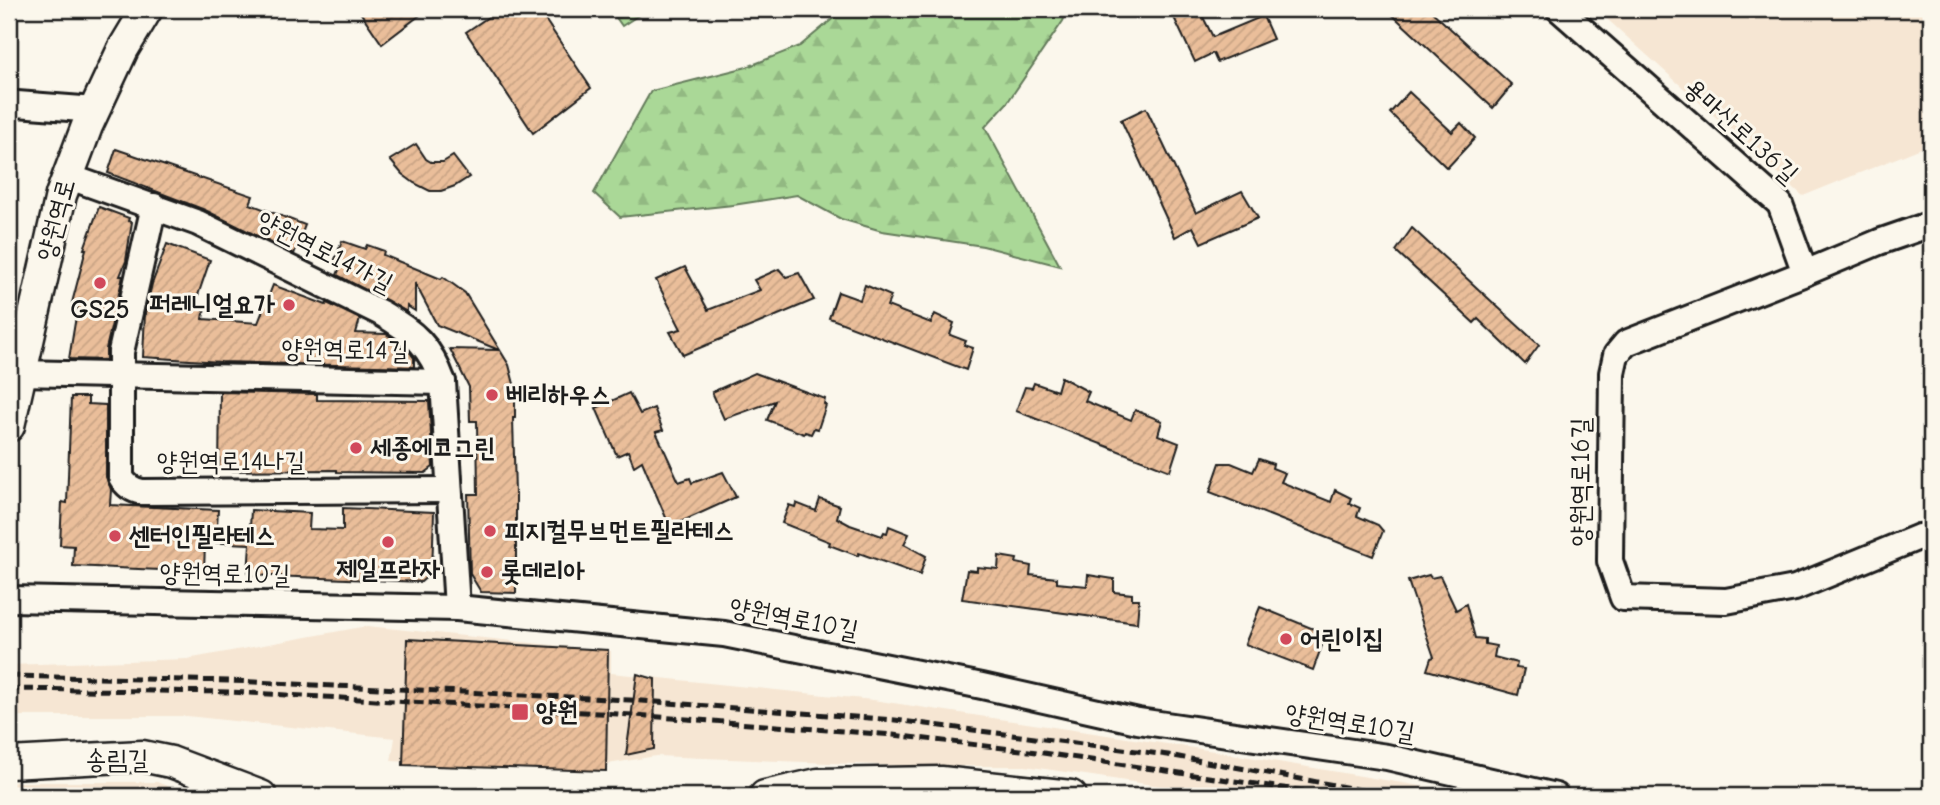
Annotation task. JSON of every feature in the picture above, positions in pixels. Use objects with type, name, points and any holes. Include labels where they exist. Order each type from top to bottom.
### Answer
[{"type":"street","name":"양원역로","points":[[9,418],[56,211],[67,176],[132,30],[147,9]]},
{"type":"street","name":"용마산로136길","points":[[1559,9],[1780,204],[1805,273]]},
{"type":"street","points":[[9,109],[17,104],[95,110]]},
{"type":"street","name":"양원역로14가길","points":[[67,176],[224,234],[398,323],[429,351],[443,382]]},
{"type":"street","points":[[121,375],[123,334],[154,206]]},
{"type":"street","points":[[1805,273],[1931,224]]},
{"type":"street","name":"양원역로16길","points":[[1805,273],[1626,343],[1616,355],[1612,373],[1610,561],[1623,598],[1726,601],[1795,588],[1919,537],[1931,536]]},
{"type":"street","name":"양원역로14길","points":[[19,373],[443,382],[457,608]]},
{"type":"street","name":"양원역로14나길","points":[[121,375],[121,477],[133,490],[449,490]]},
{"type":"street","name":"양원역로10길","points":[[9,599],[457,608],[724,634],[982,686],[1138,721],[1387,757],[1556,796]]},
{"type":"street","name":"송림길","points":[[9,763],[142,756],[183,766],[261,796]]},
{"type":"street","points":[[765,796],[818,784],[941,782],[1071,796]]},
{"type":"shaded area","points":[[1596,9],[1931,9],[1931,144],[1803,196]]},
{"type":"shaded area","points":[[367,626],[611,651],[611,673],[873,700],[1214,751],[1469,796],[1227,796],[1025,766],[906,766],[656,756],[572,770],[391,761],[395,738],[187,716],[9,716],[9,665],[187,659]]},
{"type":"shaded area","points":[[9,782],[157,782],[193,796],[9,796]]},
{"type":"green space","points":[[610,9],[648,9],[622,26]]},
{"type":"green space","points":[[837,9],[1068,9],[1063,21],[1007,103],[985,127],[1060,266],[983,246],[882,231],[841,219],[797,195],[620,217],[594,193],[651,91],[747,67],[800,46],[836,16]]},
{"type":"building","points":[[358,9],[428,9],[382,44]]},
{"type":"building","points":[[500,9],[538,9],[591,88],[533,133],[466,32]]},
{"type":"building","points":[[1170,9],[1199,9],[1213,37],[1263,16],[1273,39],[1217,62],[1213,53],[1195,62]]},
{"type":"building","points":[[1386,9],[1429,9],[1512,85],[1493,108]]},
{"type":"building","points":[[1409,92],[1452,132],[1461,123],[1475,138],[1447,168],[1390,113]]},
{"type":"building","points":[[1146,108],[1196,213],[1242,191],[1258,218],[1201,243],[1193,227],[1175,237],[1121,120]]},
{"type":"building","points":[[416,144],[431,162],[443,162],[453,156],[469,177],[441,191],[430,191],[414,183],[390,160]]},
{"type":"building","points":[[116,149],[253,196],[250,204],[305,225],[294,254],[205,210],[108,173]]},
{"type":"building","points":[[99,207],[129,218],[128,221],[132,222],[126,261],[120,276],[123,276],[106,349],[106,360],[69,359],[78,304],[72,303],[84,249]]},
{"type":"building","points":[[1412,228],[1539,345],[1525,364],[1478,319],[1474,323],[1396,251]]},
{"type":"building","points":[[342,241],[365,249],[367,245],[384,251],[383,255],[441,279],[443,277],[465,293],[509,365],[515,388],[513,418],[516,593],[481,592],[470,574],[468,494],[478,494],[477,421],[470,421],[469,387],[450,349],[499,350],[437,325],[415,283],[415,311],[407,306],[407,312],[337,275],[341,265],[334,262]]},
{"type":"building","points":[[167,244],[210,260],[195,304],[205,306],[203,319],[258,323],[273,285],[326,305],[327,303],[360,319],[356,333],[386,334],[400,343],[399,348],[409,351],[414,358],[414,367],[221,362],[143,357],[145,313],[152,284]]},
{"type":"building","points":[[685,267],[708,310],[760,290],[754,280],[779,269],[786,277],[799,273],[814,300],[683,355],[670,332],[681,329],[656,280]]},
{"type":"building","points":[[865,285],[891,296],[887,306],[931,323],[935,314],[954,323],[950,335],[966,341],[964,345],[973,348],[966,370],[829,318],[838,292],[860,300]]},
{"type":"building","points":[[755,373],[825,399],[826,405],[818,429],[814,428],[811,434],[804,434],[767,420],[775,401],[724,419],[712,392]]},
{"type":"building","points":[[1061,377],[1089,392],[1085,401],[1131,420],[1135,410],[1162,421],[1158,435],[1179,443],[1170,471],[1016,411],[1025,387],[1032,388],[1034,383],[1057,391]]},
{"type":"building","points":[[220,392],[317,394],[317,400],[429,401],[433,467],[425,473],[337,470],[219,471]]},
{"type":"building","points":[[629,393],[640,414],[654,408],[663,430],[656,432],[679,482],[690,478],[692,483],[723,472],[736,497],[674,525],[667,520],[642,461],[634,466],[628,451],[617,456],[596,408]]},
{"type":"building","points":[[71,397],[88,397],[88,404],[106,405],[106,477],[111,489],[110,505],[218,510],[217,527],[250,528],[251,510],[310,513],[309,529],[343,530],[343,508],[434,512],[432,572],[421,582],[248,575],[250,544],[205,542],[204,572],[73,566],[74,546],[60,545],[62,502],[67,503]]},
{"type":"building","points":[[1259,459],[1273,464],[1272,468],[1285,473],[1281,482],[1331,502],[1335,490],[1351,498],[1349,503],[1360,508],[1357,516],[1378,525],[1383,531],[1373,556],[1210,492],[1220,463],[1231,463],[1253,472]]},
{"type":"building","points":[[820,499],[840,506],[837,518],[850,525],[882,536],[884,532],[887,533],[889,526],[909,534],[904,544],[926,556],[920,575],[859,553],[858,556],[782,523],[789,505],[795,507],[796,503],[816,511]]},
{"type":"building","points":[[999,556],[1017,559],[1016,563],[1031,566],[1030,575],[1057,578],[1057,583],[1087,586],[1088,575],[1114,579],[1114,592],[1132,594],[1132,599],[1139,599],[1137,623],[962,599],[967,570],[977,571],[977,567],[998,569]]},
{"type":"building","points":[[1429,575],[1431,578],[1440,576],[1456,610],[1466,604],[1475,638],[1485,639],[1485,644],[1496,646],[1494,657],[1517,663],[1516,668],[1524,669],[1518,695],[1427,670],[1431,658],[1434,657],[1408,581]]},
{"type":"building","name":"어린이집","points":[[1260,607],[1326,634],[1313,670],[1245,644]]},
{"type":"building","points":[[407,639],[608,650],[606,771],[403,765]]},
{"type":"building","points":[[637,674],[655,679],[654,749],[626,755]]},
{"type":"railway","points":[[9,676],[231,681],[630,700],[895,720],[1168,755],[1395,796]]},
{"type":"railway","points":[[9,689],[230,692],[634,715],[893,735],[1029,751],[1338,796]]},
{"type":"place","name":"GS25","points":[[100,283]]},
{"type":"place","name":"퍼레니얼요가","points":[[289,305]]},
{"type":"place","name":"베리하우스","points":[[492,395]]},
{"type":"place","name":"세종에코그린","points":[[356,448]]},
{"type":"place","name":"피지컬무브먼트필라테스","points":[[490,531]]},
{"type":"place","name":"센터인필라테스","points":[[115,536]]},
{"type":"place","name":"제일프라자","points":[[388,542]]},
{"type":"place","name":"롯데리아","points":[[487,572]]},
{"type":"place","name":"어린이집","points":[[1286,639]]},
{"type":"place","name":"양원","points":[[520,712]]}]
